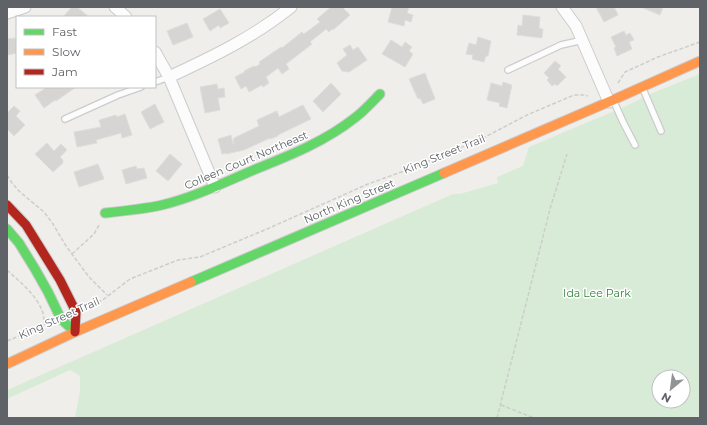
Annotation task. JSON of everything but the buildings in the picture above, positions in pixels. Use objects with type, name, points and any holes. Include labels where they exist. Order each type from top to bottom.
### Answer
[{"type":"main road","name":"North King Street","points":[[7,364],[75,332],[609,98],[642,87],[700,61]]},
{"type":"main road","name":"Colleen Court Northeast","points":[[105,214],[145,209],[199,194],[288,157],[318,142],[344,126],[367,108],[380,94]]},
{"type":"main road","points":[[7,205],[26,225],[60,280],[76,312],[75,332]]},
{"type":"main road","points":[[7,229],[19,243],[35,269],[61,318],[75,332]]},
{"type":"street","points":[[7,13],[25,7]]},
{"type":"street","points":[[115,7],[125,16]]},
{"type":"street","points":[[168,77],[243,40],[276,19],[291,7]]},
{"type":"street","points":[[562,7],[576,26],[609,98]]},
{"type":"street","points":[[156,54],[168,77],[215,187]]},
{"type":"lane","points":[[508,70],[561,45],[582,40]]},
{"type":"lane","points":[[156,82],[168,77]]},
{"type":"lane","points":[[642,87],[661,131]]},
{"type":"lane","points":[[65,119],[118,95],[138,88]]},
{"type":"lane","points":[[609,98],[635,145]]},
{"type":"path","name":"King Street Trail","points":[[76,312],[95,304],[130,279],[178,260],[200,257],[268,229],[368,184],[415,167],[484,138],[527,115],[574,96],[584,95],[609,98],[625,72],[658,57],[700,42]]},
{"type":"path","points":[[497,418],[550,209],[567,154]]},
{"type":"path","points":[[7,175],[20,192],[44,212],[88,277],[108,296]]},
{"type":"path","points":[[72,254],[94,234],[105,214]]},
{"type":"path","points":[[7,270],[26,287],[37,301],[43,314],[45,325]]},
{"type":"path","name":"King Street Trail","points":[[7,341],[61,318]]},
{"type":"path","points":[[501,405],[534,418]]},
{"type":"green space","name":"Ida Lee Park","points":[[700,74],[700,418],[75,418],[80,391],[80,376],[70,370],[7,399],[7,390],[453,194],[460,194],[498,183],[497,177],[523,166],[529,147],[624,107],[655,92]]},
{"type":"traffic: fast","points":[[105,213],[148,208],[174,202],[210,189],[308,147],[345,126],[380,94]]},
{"type":"traffic: fast","points":[[191,282],[444,173]]},
{"type":"traffic: fast","points":[[7,229],[19,243],[35,269],[61,319],[75,332]]},
{"type":"traffic: slow","points":[[444,173],[700,61]]},
{"type":"traffic: slow","points":[[7,364],[75,332],[191,282]]},
{"type":"traffic: jam","points":[[7,205],[26,225],[60,280],[76,312],[75,332]]}]
